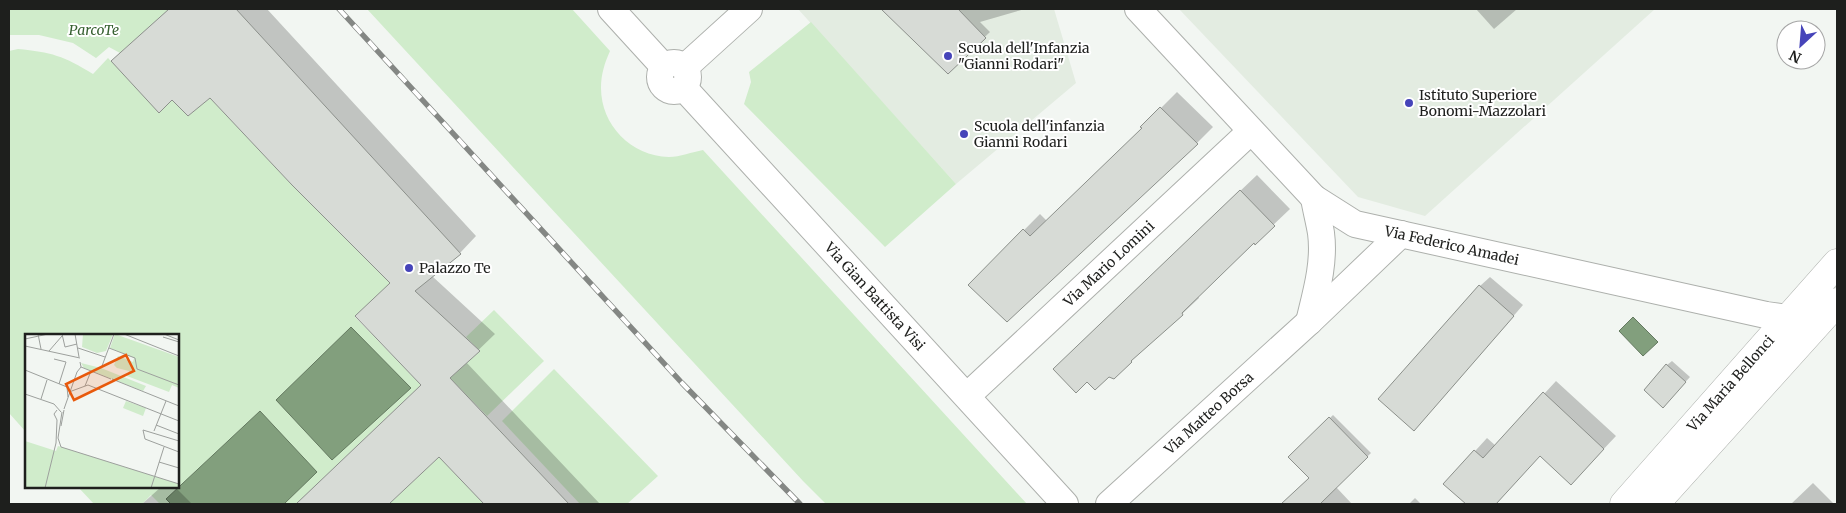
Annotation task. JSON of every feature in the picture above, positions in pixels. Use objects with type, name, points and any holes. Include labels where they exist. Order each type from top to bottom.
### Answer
[{"type":"street","name":"Via Gian Battista Visi","points":[[610,9],[677,74],[1065,504]]},
{"type":"street","points":[[677,74],[750,9]]},
{"type":"street","name":"Via Federico Amadei","points":[[1138,9],[1314,198],[1355,224],[1766,315],[1788,318],[1806,316],[1837,283]]},
{"type":"street","name":"Via Mario Lomini","points":[[966,396],[1251,131]]},
{"type":"street","points":[[1309,322],[1319,284],[1321,259],[1321,235],[1314,198]]},
{"type":"street","name":"Via Matteo Borsa","points":[[1109,504],[1309,322],[1401,234]]},
{"type":"street","name":"Via Maria Bellonci","points":[[1624,504],[1837,262]]},
{"type":"street","name":"Via Maria Bellonci","points":[[1655,504],[1837,302]]},
{"type":"shaded area","name":"Scuola dell'infanzia Gianni Rodari","points":[[798,9],[1054,9],[1076,83],[956,184]]},
{"type":"shaded area","name":"Istituto Superiore Bonomi-Mazzolari","points":[[1179,9],[1655,9],[1425,216],[1358,197]]},
{"type":"shaded area","points":[[1633,317],[1658,342],[1643,356],[1619,331]]},
{"type":"shaded area","points":[[351,327],[411,388],[332,460],[276,400]]},
{"type":"shaded area","points":[[260,411],[317,472],[284,504],[171,504],[166,499]]},
{"type":"green space","name":"ParcoTe","points":[[9,9],[169,9],[120,53],[109,47],[96,58],[73,43],[39,35],[9,35]]},
{"type":"green space","points":[[367,9],[572,9],[610,51],[602,78],[602,102],[612,126],[621,136],[642,151],[655,155],[673,157],[703,150],[1027,504],[826,504]]},
{"type":"green space","points":[[811,22],[956,184],[885,247],[744,104],[751,82],[749,72]]},
{"type":"green space","points":[[18,49],[57,56],[93,74],[108,58],[159,112],[172,100],[188,116],[210,98],[292,185],[390,283],[355,317],[421,385],[296,504],[160,504],[151,495],[142,504],[94,504],[79,488],[179,488],[179,334],[25,334],[25,431],[9,413],[9,51]]},
{"type":"green space","points":[[494,310],[544,361],[487,416],[450,378],[480,351],[466,337]]},
{"type":"green space","points":[[554,369],[658,476],[627,504],[580,504],[502,421]]},
{"type":"green space","points":[[439,457],[484,504],[389,504]]},
{"type":"building","name":"Palazzo Te","points":[[169,9],[236,9],[461,254],[415,291],[480,351],[450,378],[569,504],[484,504],[439,457],[389,504],[296,504],[421,385],[355,316],[390,283],[292,185],[210,98],[188,116],[172,100],[159,113],[111,61]]},
{"type":"building","name":"Scuola dell'Infanzia \"Gianni Rodari\"","points":[[881,9],[958,9],[986,38],[948,74]]},
{"type":"building","points":[[1160,107],[1198,144],[1007,322],[968,285],[1023,229],[1030,236],[1142,128],[1140,127]]},
{"type":"building","points":[[1240,190],[1275,226],[1255,245],[1254,243],[1182,313],[1183,315],[1131,361],[1114,379],[1109,377],[1095,390],[1087,382],[1076,393],[1053,369]]},
{"type":"building","points":[[1479,285],[1514,316],[1414,431],[1378,399]]},
{"type":"building","points":[[1666,364],[1686,382],[1663,408],[1644,390]]},
{"type":"building","points":[[1543,392],[1604,449],[1571,485],[1540,456],[1496,504],[1466,504],[1443,484],[1474,450],[1483,458]]},
{"type":"building","points":[[1329,417],[1368,457],[1320,504],[1281,504],[1309,478],[1288,457]]},
{"type":"railway","points":[[339,9],[682,383],[800,504]]},
{"type":"place","name":"Scuola dell'Infanzia \"Gianni Rodari\"","points":[[948,56]]},
{"type":"place","name":"Istituto Superiore Bonomi-Mazzolari","points":[[1409,103]]},
{"type":"place","name":"Scuola dell'infanzia Gianni Rodari","points":[[964,134]]},
{"type":"place","name":"Palazzo Te","points":[[409,268]]}]
